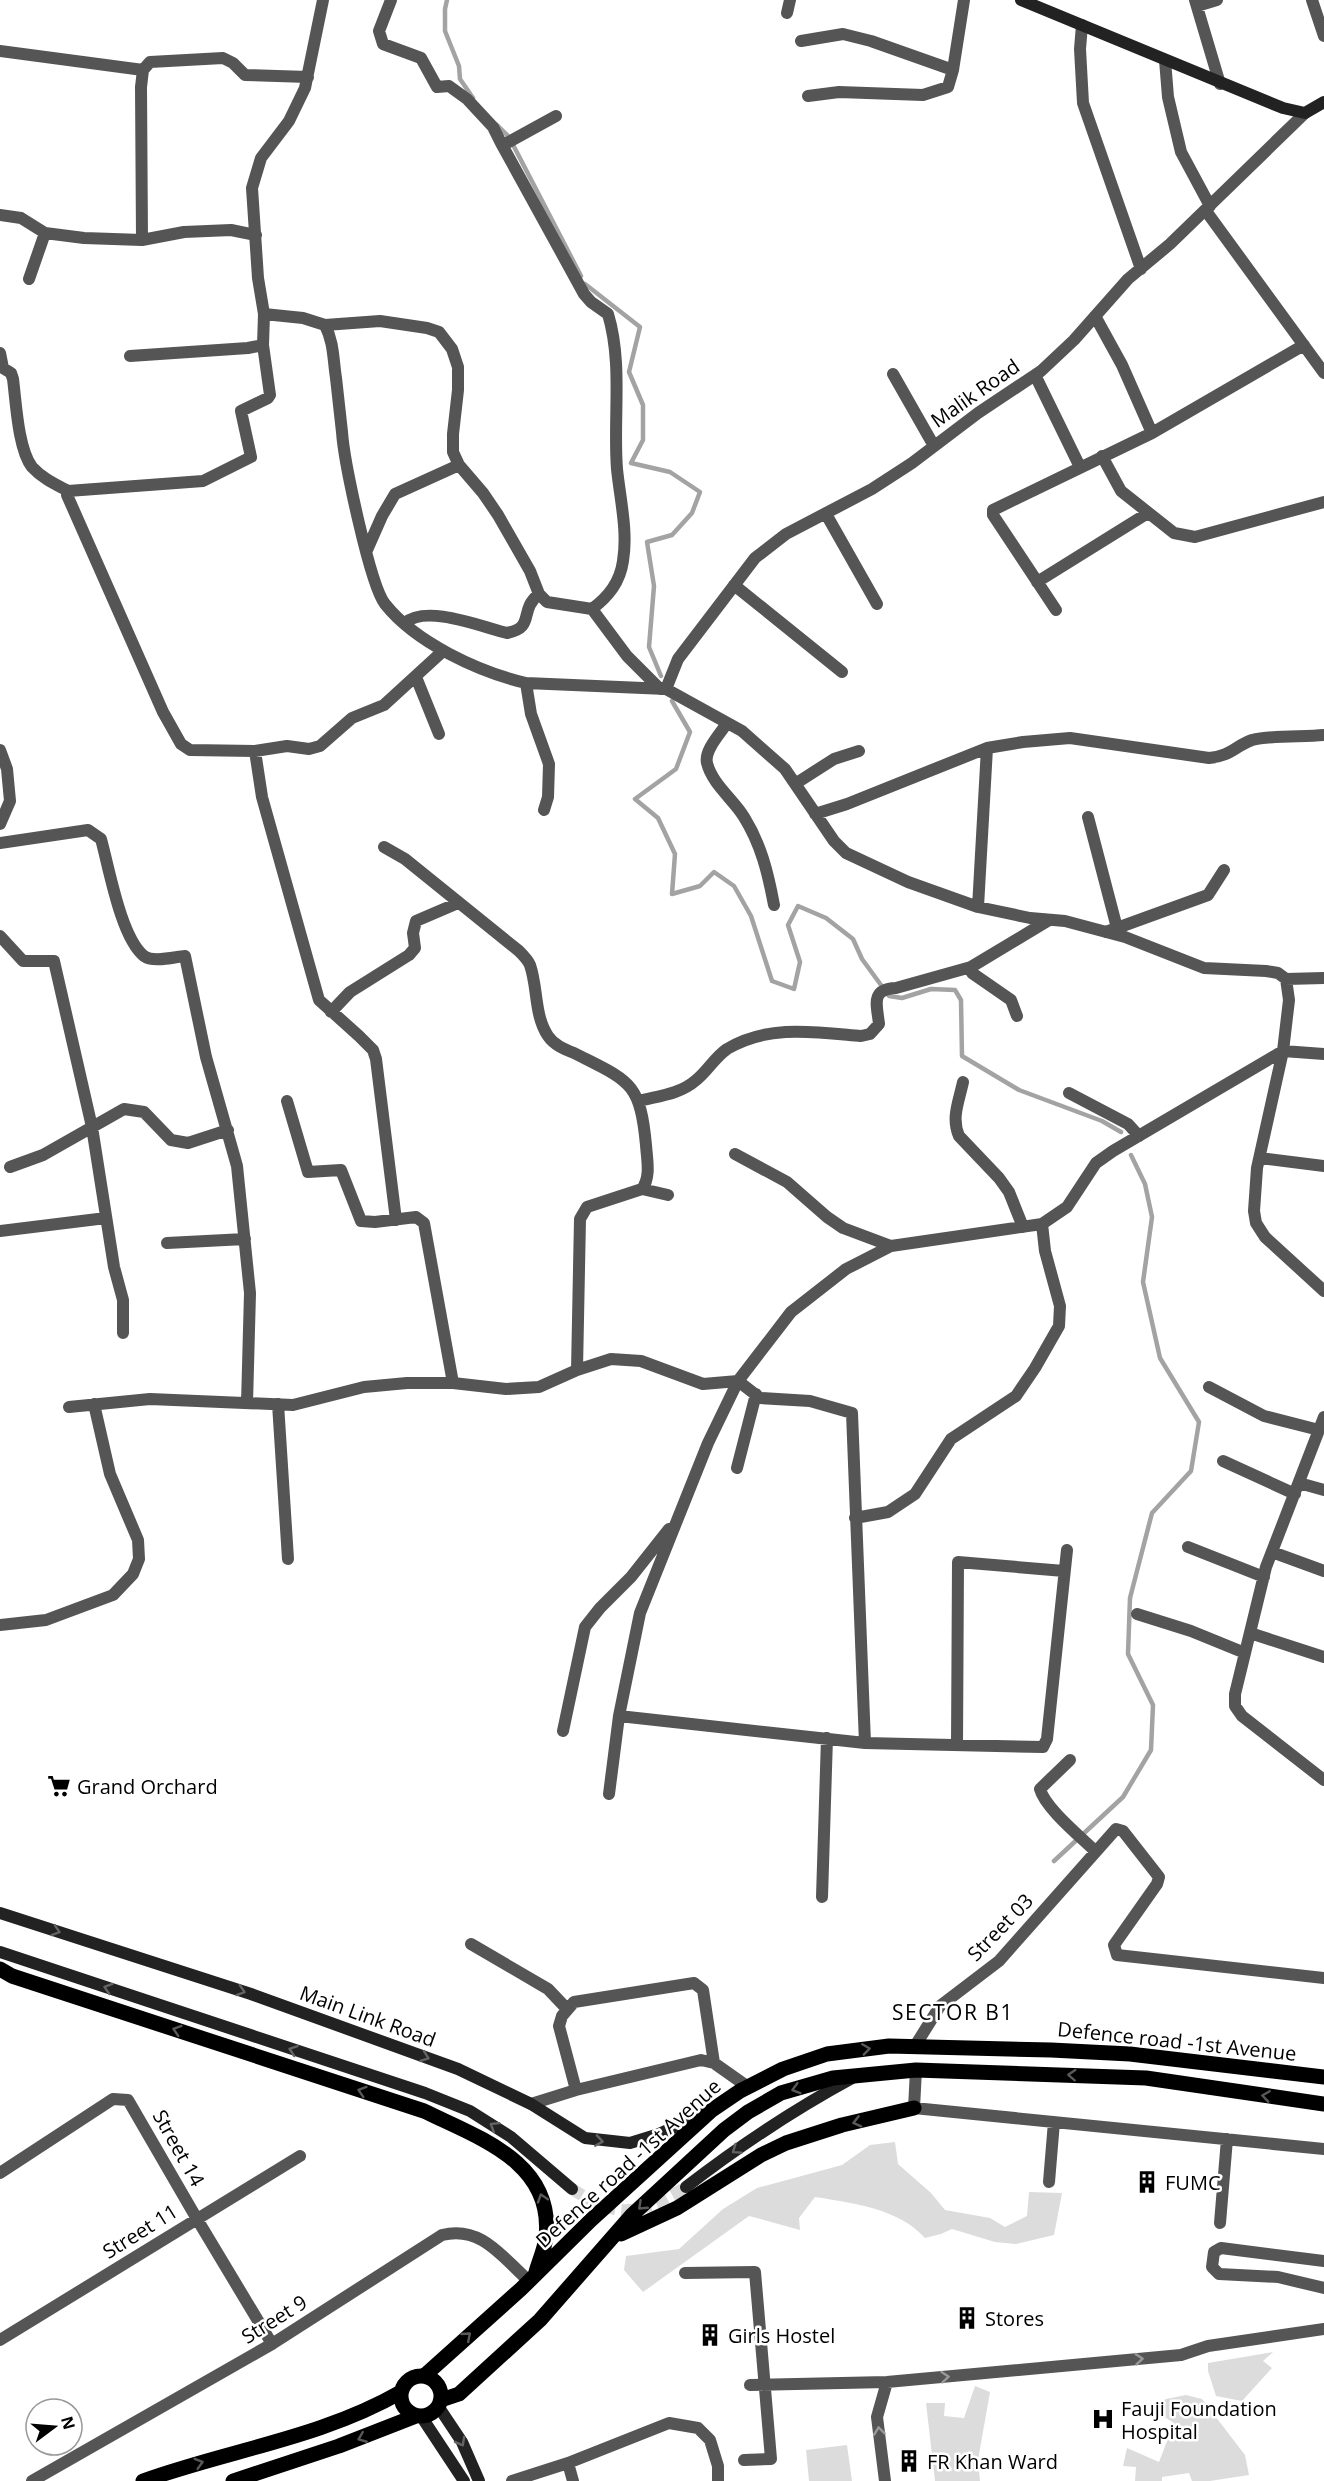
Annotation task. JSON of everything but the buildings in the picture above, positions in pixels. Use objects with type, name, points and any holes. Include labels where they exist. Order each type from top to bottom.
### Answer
[{"type":"main road","points":[[0,1969],[12,1976],[424,2111],[483,2140],[522,2166],[538,2186],[546,2208],[546,2238],[532,2278]]},
{"type":"main road","name":"Defence road -1st Avenue","points":[[143,2481],[311,2432],[382,2403],[401,2392],[409,2380],[424,2376],[712,2110],[748,2087],[783,2070],[827,2054],[889,2046],[915,2046],[1130,2054],[1324,2077]]},
{"type":"main road","points":[[232,2481],[339,2446],[419,2416],[428,2415],[440,2403],[459,2394],[540,2320],[609,2241],[657,2192],[724,2130],[748,2112],[781,2093],[833,2078],[916,2070],[1146,2078],[1324,2104]]},
{"type":"main road","points":[[609,2241],[633,2227],[677,2208],[760,2155],[786,2143],[842,2125],[914,2108]]},
{"type":"main road","points":[[424,2376],[435,2382],[441,2393],[440,2403]]},
{"type":"main road","points":[[401,2392],[405,2408],[419,2416]]},
{"type":"street","points":[[0,353],[3,368],[11,373],[13,379],[21,436],[27,458],[48,481],[68,490],[203,481],[251,457],[241,411],[270,395],[263,345],[264,314],[258,278],[252,188],[261,158],[289,121],[305,88],[323,0]]},
{"type":"street","points":[[391,0],[379,31],[383,44],[421,58],[437,87],[449,86],[467,99],[493,127],[509,140],[584,294],[608,314],[612,328],[616,372],[617,468],[622,508],[624,560],[612,592],[592,609]]},
{"type":"street","points":[[787,13],[790,0]]},
{"type":"street","points":[[808,96],[839,92],[923,95],[948,87],[953,70],[964,0]]},
{"type":"street","points":[[1021,0],[1282,108],[1305,113],[1324,102]]},
{"type":"street","points":[[1217,0],[1196,3],[1220,84]]},
{"type":"street","points":[[1312,0],[1324,36]]},
{"type":"street","points":[[1082,25],[1080,49],[1083,103],[1141,269]]},
{"type":"street","points":[[801,41],[843,34],[871,41],[953,70]]},
{"type":"street","points":[[0,51],[143,70]]},
{"type":"street","points":[[142,240],[143,70],[150,62],[223,58],[233,63],[245,75],[308,77]]},
{"type":"street","points":[[1165,60],[1168,97],[1181,153],[1208,208],[1324,373]]},
{"type":"street","name":"Malik Road","points":[[663,689],[678,659],[755,558],[786,534],[872,489],[1035,375],[1074,339],[1128,279],[1208,208],[1305,113]]},
{"type":"street","points":[[509,140],[556,116]]},
{"type":"street","points":[[0,215],[21,218],[45,233],[142,240],[184,232],[231,230],[256,236]]},
{"type":"street","points":[[29,279],[45,233]]},
{"type":"street","points":[[264,314],[303,318],[325,325],[380,321],[439,332],[452,349],[458,367],[453,452],[459,465],[498,515],[530,571],[539,594],[547,602],[592,609],[627,656],[663,689],[742,731],[785,769],[834,841],[846,854],[908,882],[978,907],[1111,930],[1204,968],[1266,971],[1286,979],[1324,978]]},
{"type":"street","points":[[1095,316],[1122,365],[1152,433]]},
{"type":"street","points":[[325,325],[332,339],[342,434],[374,579],[384,603],[405,623],[443,651],[507,679],[526,683],[663,689]]},
{"type":"street","points":[[130,356],[263,345]]},
{"type":"street","points":[[1056,610],[993,515],[993,510],[1152,433],[1304,345]]},
{"type":"street","points":[[893,374],[934,446]]},
{"type":"street","points":[[1035,375],[1080,467]]},
{"type":"street","points":[[1102,456],[1121,491],[1174,533],[1195,537],[1324,502]]},
{"type":"street","points":[[367,550],[395,494],[459,465]]},
{"type":"street","points":[[68,490],[67,495],[163,712],[181,744],[190,750],[255,751],[287,747],[309,749],[320,746],[352,718],[384,705],[443,651]]},
{"type":"street","points":[[1037,582],[1148,513]]},
{"type":"street","points":[[826,514],[877,604]]},
{"type":"street","points":[[734,585],[842,672]]},
{"type":"street","points":[[405,623],[416,616],[435,615],[507,633],[513,632],[522,627],[526,621],[529,604],[539,594]]},
{"type":"street","points":[[416,677],[439,734]]},
{"type":"street","points":[[526,683],[531,714],[549,764],[548,797],[544,810]]},
{"type":"street","points":[[727,723],[708,753],[707,762],[711,773],[742,814],[759,843],[774,905]]},
{"type":"street","points":[[815,814],[847,804],[987,748],[1023,742],[1070,738],[1209,758],[1231,753],[1241,745],[1254,740],[1324,735]]},
{"type":"street","points":[[978,907],[987,748]]},
{"type":"street","points":[[0,750],[6,769],[10,801],[0,824]]},
{"type":"street","points":[[255,751],[262,797],[319,1000],[373,1050],[376,1059],[396,1220]]},
{"type":"street","points":[[795,784],[834,759],[858,751]]},
{"type":"street","points":[[1088,817],[1111,930]]},
{"type":"street","points":[[0,843],[88,830],[101,839],[128,936],[145,957],[154,959],[185,956],[206,1058],[237,1166],[250,1293],[248,1403]]},
{"type":"street","points":[[384,847],[405,859],[519,951],[530,963],[542,1022],[555,1044],[615,1074],[634,1090],[643,1116],[648,1166],[646,1184],[642,1190]]},
{"type":"street","points":[[1111,930],[1208,895],[1224,870]]},
{"type":"street","points":[[331,1012],[350,992],[409,955],[415,948],[413,933],[416,921],[458,903]]},
{"type":"street","points":[[639,1101],[686,1087],[726,1050],[758,1035],[797,1030],[861,1036],[870,1034],[879,1024],[875,1003],[884,990],[971,967],[1049,920]]},
{"type":"street","points":[[0,936],[22,961],[54,961],[92,1127],[114,1267],[123,1300],[123,1333]]},
{"type":"street","points":[[971,967],[972,973],[1011,1000],[1017,1016]]},
{"type":"street","points":[[1286,979],[1289,1000],[1283,1051],[1257,1168],[1254,1211],[1256,1223],[1265,1237],[1324,1291]]},
{"type":"street","points":[[609,1794],[619,1716],[640,1613],[708,1443],[738,1381],[791,1312],[846,1269],[891,1246],[1042,1224],[1067,1207],[1096,1163],[1139,1136],[1283,1051],[1324,1053]]},
{"type":"street","points":[[963,1082],[954,1120],[958,1136],[1009,1192],[1023,1227]]},
{"type":"street","points":[[1069,1093],[1128,1124],[1139,1136]]},
{"type":"street","points":[[286,1101],[308,1172],[341,1170],[361,1221],[416,1217],[424,1223],[453,1383]]},
{"type":"street","points":[[10,1167],[43,1155],[124,1109],[144,1112],[171,1140],[188,1143],[228,1130]]},
{"type":"street","points":[[735,1154],[787,1182],[843,1228],[891,1246]]},
{"type":"street","points":[[1260,1158],[1324,1166]]},
{"type":"street","points":[[577,1370],[580,1219],[587,1207],[642,1190],[668,1195]]},
{"type":"street","points":[[0,1231],[106,1218]]},
{"type":"street","points":[[855,1518],[888,1512],[915,1494],[951,1439],[1016,1396],[1035,1368],[1059,1326],[1060,1306],[1045,1251],[1042,1224]]},
{"type":"street","points":[[166,1243],[245,1239]]},
{"type":"street","points":[[69,1407],[150,1399],[293,1405],[364,1386],[407,1383],[453,1383],[506,1389],[539,1387],[577,1370],[611,1359],[641,1361],[703,1384],[738,1381],[760,1398],[810,1401],[852,1413],[865,1743]]},
{"type":"street","points":[[1209,1387],[1264,1416],[1319,1430]]},
{"type":"street","points":[[737,1468],[756,1394]]},
{"type":"street","points":[[0,1625],[46,1620],[113,1595],[133,1574],[139,1559],[138,1540],[110,1474],[94,1404]]},
{"type":"street","points":[[278,1404],[288,1559]]},
{"type":"street","points":[[1324,1418],[1272,1552],[1235,1694],[1235,1706],[1242,1716],[1324,1780]]},
{"type":"street","points":[[1223,1461],[1297,1488],[1324,1490]]},
{"type":"street","points":[[563,1731],[585,1627],[600,1608],[631,1577],[679,1516]]},
{"type":"street","points":[[1188,1547],[1264,1577]]},
{"type":"street","points":[[619,1716],[865,1743],[1043,1747],[1047,1739],[1067,1550]]},
{"type":"street","points":[[1272,1552],[1324,1571]]},
{"type":"street","points":[[957,1745],[958,1562],[1064,1571]]},
{"type":"street","points":[[1137,1614],[1191,1631],[1245,1653]]},
{"type":"street","points":[[1250,1633],[1324,1657]]},
{"type":"street","points":[[822,1897],[827,1738]]},
{"type":"street","points":[[1070,1760],[1040,1789],[1052,1808],[1095,1851]]},
{"type":"street","name":"Street 03","points":[[915,2046],[940,2006],[999,1961],[1112,1831],[1119,1829],[1160,1877],[1114,1945],[1117,1956],[1324,1978]]},
{"type":"street","name":"Main Link Road","points":[[0,1913],[273,2002],[458,2069],[531,2104],[585,2138],[630,2143],[712,2110]]},
{"type":"street","points":[[471,1944],[548,1989],[567,2009]]},
{"type":"street","points":[[0,1952],[425,2093],[470,2111],[511,2137],[572,2189]]},
{"type":"street","points":[[576,2090],[559,2026],[567,2009],[574,2002],[694,1983],[703,1990],[714,2063]]},
{"type":"street","points":[[531,2104],[668,2066],[701,2060],[714,2063],[748,2087]]},
{"type":"street","points":[[916,2070],[914,2108],[1324,2149]]},
{"type":"street","points":[[686,2187],[738,2148],[816,2098],[858,2075]]},
{"type":"street","name":"Street 14","points":[[0,2173],[112,2099],[128,2100],[196,2219],[272,2344]]},
{"type":"street","points":[[1049,2182],[1054,2122]]},
{"type":"street","points":[[1220,2223],[1227,2139]]},
{"type":"street","name":"Street 11","points":[[0,2340],[300,2156]]},
{"type":"street","name":"Street 9","points":[[32,2481],[272,2344],[442,2235],[454,2232],[480,2237],[532,2278]]},
{"type":"street","points":[[1324,2260],[1221,2248],[1214,2252],[1212,2267],[1219,2274],[1278,2277],[1324,2288]]},
{"type":"street","points":[[685,2273],[755,2272],[771,2459],[744,2460]]},
{"type":"street","points":[[750,2385],[887,2382],[1181,2355],[1208,2346],[1324,2329]]},
{"type":"street","points":[[885,2481],[877,2417],[887,2382]]},
{"type":"street","points":[[440,2403],[462,2442],[479,2481]]},
{"type":"street","points":[[419,2416],[464,2481]]},
{"type":"street","points":[[512,2481],[568,2463],[669,2422],[698,2428],[710,2440],[718,2466],[718,2481]]},
{"type":"street","points":[[568,2463],[573,2481]]},
{"type":"shaded area","points":[[895,2142],[898,2164],[931,2193],[945,2210],[990,2218],[1005,2227],[1027,2216],[1029,2192],[1062,2193],[1054,2235],[1016,2244],[995,2242],[952,2229],[925,2238],[914,2228],[888,2213],[874,2208],[815,2197],[799,2218],[800,2230],[749,2216],[643,2292],[624,2270],[626,2256],[679,2249],[723,2209],[757,2188],[842,2165],[870,2145]]},
{"type":"shaded area","points":[[1273,2352],[1263,2361],[1272,2368],[1242,2401],[1216,2396],[1208,2371],[1208,2363]]},
{"type":"shaded area","points":[[975,2386],[990,2392],[978,2460],[980,2481],[935,2481],[926,2403],[945,2403],[944,2416],[964,2418]]},
{"type":"shaded area","points":[[1186,2395],[1202,2399],[1245,2455],[1249,2475],[1210,2481],[1192,2481],[1189,2473],[1162,2477],[1162,2481],[1135,2481],[1136,2467],[1123,2466],[1127,2448],[1159,2462],[1174,2423],[1152,2409],[1166,2399]]},
{"type":"shaded area","points":[[847,2445],[852,2481],[809,2481],[806,2450]]},
{"type":"waterway","points":[[447,0],[445,31],[459,66],[460,79],[473,98]]},
{"type":"waterway","points":[[497,125],[509,137],[581,276]]},
{"type":"waterway","points":[[585,284],[640,327],[629,372],[643,405],[643,440],[631,463],[670,472],[700,492],[692,513],[672,535],[647,542],[654,586],[649,647],[661,676]]},
{"type":"waterway","points":[[672,701],[690,732],[676,769],[635,799],[658,818],[675,854],[672,894],[700,886],[714,872],[734,886],[751,916],[772,981],[794,989],[800,962],[788,925],[798,906],[826,918],[853,939],[862,959],[889,996],[902,998],[931,989],[955,990],[961,1000],[962,1056],[1019,1090],[1102,1121],[1121,1132]]},
{"type":"waterway","points":[[1054,1861],[1123,1797],[1151,1750],[1153,1705],[1128,1654],[1130,1598],[1152,1513],[1191,1471],[1199,1422],[1160,1358],[1143,1282],[1152,1217],[1145,1184],[1131,1155]]},
{"type":"tunnel","points":[[572,2189],[603,2206],[629,2210],[655,2203],[686,2187]]},
{"type":"place","name":"Grand Orchard","points":[[59,1786]]},
{"type":"place","name":"FUMC","points":[[1147,2182]]},
{"type":"place","name":"Stores","points":[[967,2318]]},
{"type":"place","name":"Girls Hostel","points":[[710,2335]]},
{"type":"place","name":"Fauji Foundation Hospital","points":[[1103,2419]]},
{"type":"place","name":"FR Khan Ward","points":[[909,2461]]},
{"type":"district","name":"SECTOR B1","points":[[953,2012]]}]
